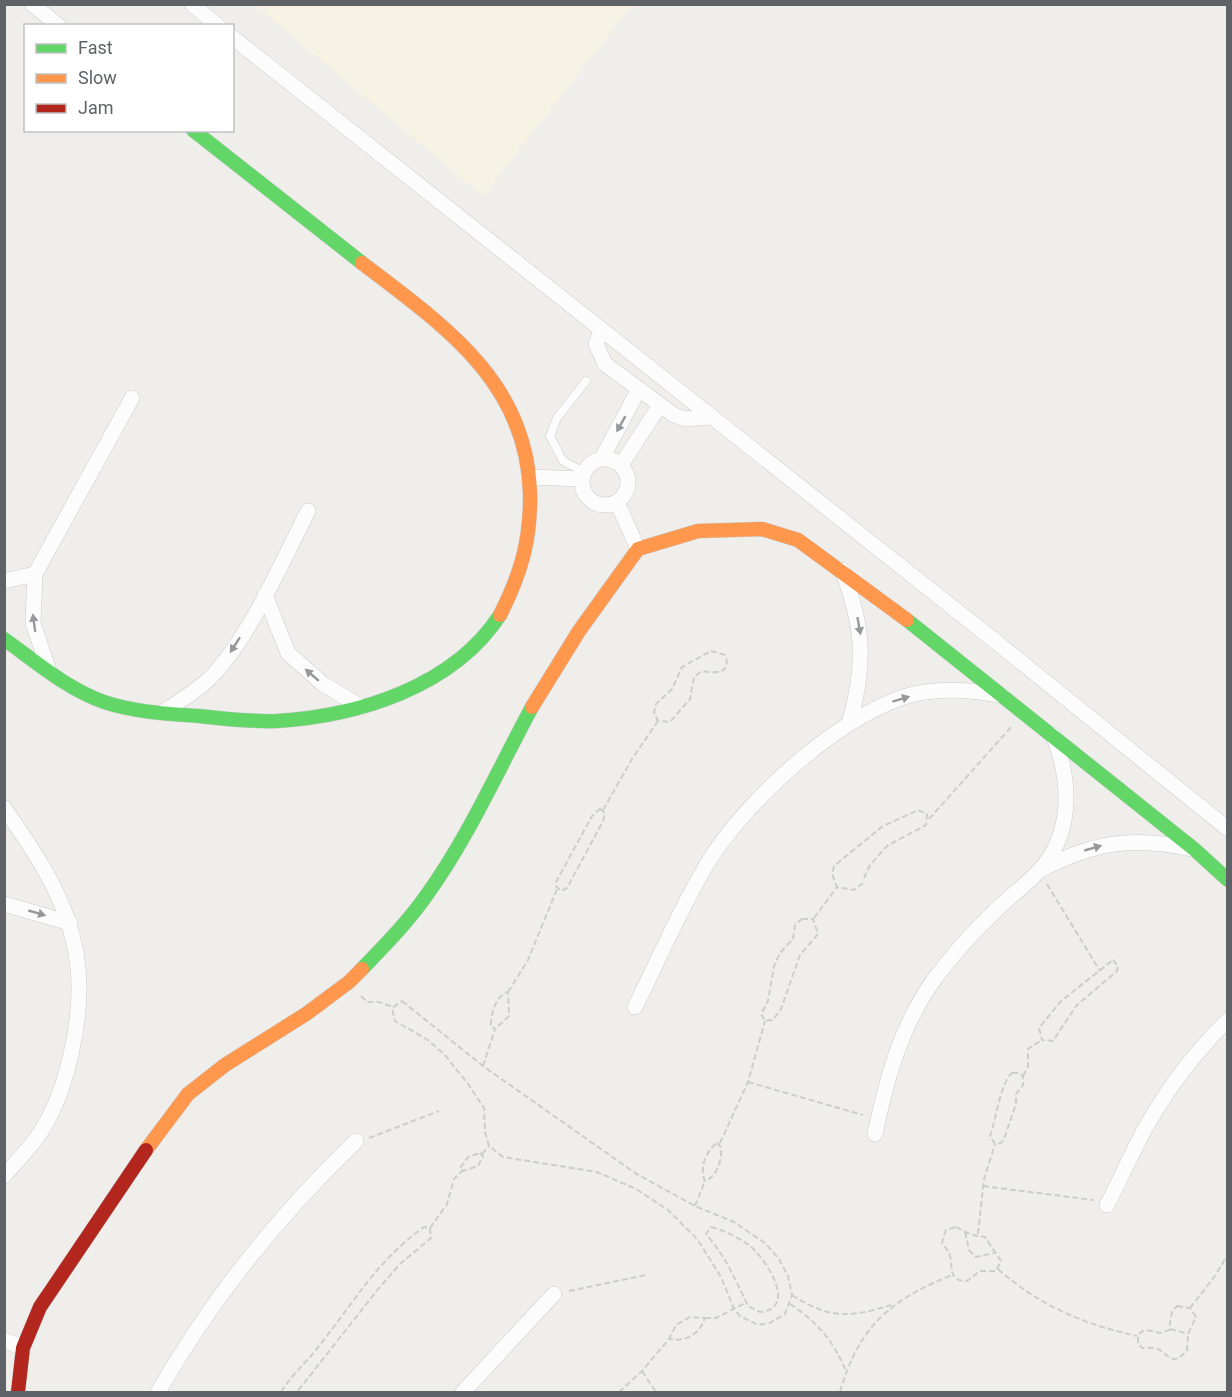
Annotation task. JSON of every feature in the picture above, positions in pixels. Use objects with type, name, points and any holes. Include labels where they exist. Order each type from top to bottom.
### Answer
[{"type":"street","points":[[32,4],[57,24]]},
{"type":"street","points":[[192,4],[216,24]]},
{"type":"street","points":[[234,39],[709,417],[995,641],[1227,829]]},
{"type":"street","points":[[4,639],[71,687],[107,703],[163,712],[276,721],[336,713],[400,696],[449,669],[485,638],[509,599],[526,556],[531,506],[527,449],[506,399],[470,351],[196,132]]},
{"type":"street","points":[[601,330],[596,344],[605,364],[679,418],[709,417]]},
{"type":"street","points":[[602,458],[639,389]]},
{"type":"street","points":[[49,671],[39,648],[33,623],[35,574],[132,398]]},
{"type":"street","points":[[621,465],[660,405]]},
{"type":"street","points":[[602,458],[612,459],[621,465],[627,474],[628,484],[625,494],[617,501],[607,505],[597,504],[588,498],[582,489],[582,476],[592,462],[602,458]]},
{"type":"street","points":[[529,477],[582,476]]},
{"type":"street","points":[[617,501],[638,549]]},
{"type":"street","points":[[163,712],[214,674],[266,595],[308,511]]},
{"type":"street","points":[[18,1392],[23,1347],[40,1307],[147,1148],[188,1094],[225,1065],[306,1014],[349,982],[401,929],[427,895],[538,695],[579,631],[638,549],[698,531],[730,528],[762,529],[798,540],[842,570],[1025,712],[1194,849],[1227,880]]},
{"type":"street","points":[[842,570],[854,600],[860,631],[862,663],[858,694],[849,724]]},
{"type":"street","points":[[4,581],[35,574]]},
{"type":"street","points":[[266,595],[288,653],[323,684],[361,707]]},
{"type":"street","points":[[635,1007],[708,862],[738,823],[772,787],[809,754],[849,724],[884,704],[924,692],[965,689],[1006,697]]},
{"type":"street","points":[[876,1126],[895,1055],[932,982],[974,932],[1039,871],[1055,849],[1063,827],[1067,803],[1062,757],[1053,735]]},
{"type":"street","points":[[4,808],[48,875],[70,923],[81,996],[63,1087],[41,1131],[4,1176]]},
{"type":"street","points":[[1039,871],[1071,854],[1101,845],[1132,841],[1163,843],[1194,849]]},
{"type":"street","points":[[4,904],[70,923]]},
{"type":"street","points":[[1107,1203],[1167,1093],[1190,1062],[1227,1020]]},
{"type":"street","points":[[158,1392],[206,1315],[238,1270],[289,1210],[354,1143]]},
{"type":"street","points":[[463,1392],[553,1296]]},
{"type":"street","points":[[4,1340],[23,1347]]},
{"type":"lane","points":[[582,476],[563,461],[550,436],[557,418],[586,381]]},
{"type":"path","points":[[711,651],[724,655],[727,665],[720,673],[702,672],[694,677],[690,699],[677,716],[666,723],[658,721],[654,713],[656,704],[672,689],[682,667],[692,659],[711,651]]},
{"type":"path","points":[[864,878],[870,865],[886,846],[924,828],[929,819],[1025,712]]},
{"type":"path","points":[[603,810],[632,759],[658,721]]},
{"type":"path","points":[[495,1029],[491,1026],[493,1012],[501,995],[508,992],[528,960],[557,889],[556,882],[592,816],[597,810],[603,810]]},
{"type":"path","points":[[557,889],[567,888],[606,815],[603,810]]},
{"type":"path","points":[[837,887],[832,874],[834,866],[853,848],[883,826],[906,814],[923,811],[929,819]]},
{"type":"path","points":[[1039,871],[1100,972]]},
{"type":"path","points":[[837,887],[854,890],[863,883]]},
{"type":"path","points":[[813,919],[837,887]]},
{"type":"path","points":[[695,1206],[705,1181],[712,1177],[720,1163],[720,1143],[748,1082],[765,1021],[761,1014],[768,1001],[769,983],[777,960],[793,939],[795,925],[802,919],[813,919]]},
{"type":"path","points":[[765,1021],[773,1020],[781,1009],[800,955],[818,934],[813,919]]},
{"type":"path","points":[[994,1144],[1004,1139],[1016,1104],[1016,1094],[1023,1085],[1023,1077],[1028,1067],[1028,1049],[1042,1040],[1053,1041],[1076,1006],[1117,971],[1118,966],[1113,960],[1081,984],[1044,1019],[1039,1028],[1042,1040]]},
{"type":"path","points":[[349,982],[367,1002],[379,1002],[393,1006],[402,1001],[408,1004],[483,1066],[635,1173],[695,1206],[734,1222],[765,1243],[784,1268],[792,1295],[790,1304],[778,1319],[758,1325],[748,1322],[734,1309],[722,1277],[698,1240],[668,1210],[619,1180],[597,1172],[503,1157],[489,1146],[485,1132],[486,1114],[477,1095],[446,1055],[428,1040],[395,1021],[391,1015],[393,1006]]},
{"type":"path","points":[[483,1066],[495,1029],[509,1016],[508,992]]},
{"type":"path","points":[[978,1234],[983,1186],[994,1144],[990,1136],[1009,1076],[1018,1073],[1023,1077]]},
{"type":"path","points":[[748,1082],[876,1126]]},
{"type":"path","points":[[354,1143],[439,1111]]},
{"type":"path","points":[[705,1181],[703,1176],[706,1156],[712,1146],[720,1143]]},
{"type":"path","points":[[297,1392],[400,1263],[432,1236],[430,1228],[447,1204],[454,1179],[462,1171],[465,1172],[478,1166],[482,1154],[489,1146]]},
{"type":"path","points":[[462,1171],[460,1168],[465,1160],[482,1154]]},
{"type":"path","points":[[983,1186],[1107,1203]]},
{"type":"path","points":[[281,1392],[290,1377],[314,1353],[336,1325],[366,1281],[402,1244],[424,1227],[430,1228]]},
{"type":"path","points":[[711,1227],[733,1235],[751,1247],[774,1279],[778,1300],[771,1309],[754,1311],[747,1302],[726,1259],[706,1234],[711,1227]]},
{"type":"path","points":[[956,1227],[972,1235],[978,1234],[985,1237],[1001,1261],[998,1269],[990,1272],[980,1271],[967,1281],[956,1279],[952,1275],[949,1252],[942,1243],[943,1235],[950,1228],[956,1227]]},
{"type":"path","points":[[964,1230],[972,1254],[979,1257],[994,1253]]},
{"type":"path","points":[[1190,1308],[1215,1276],[1227,1254]]},
{"type":"path","points":[[998,1269],[1038,1300],[1060,1312],[1091,1325],[1138,1336]]},
{"type":"path","points":[[553,1296],[576,1288],[646,1275]]},
{"type":"path","points":[[840,1392],[846,1373],[867,1332],[893,1305],[918,1289],[952,1275]]},
{"type":"path","points":[[792,1295],[819,1311],[835,1315],[858,1315],[893,1305]]},
{"type":"path","points":[[619,1392],[642,1371],[680,1322],[690,1317],[716,1318],[747,1302]]},
{"type":"path","points":[[790,1304],[816,1322],[835,1349],[846,1373]]},
{"type":"path","points":[[1177,1306],[1190,1308],[1196,1317],[1188,1334],[1187,1351],[1177,1359],[1169,1358],[1158,1349],[1142,1348],[1138,1343],[1138,1336],[1142,1331],[1148,1329],[1162,1333],[1170,1328],[1172,1311],[1177,1306]]},
{"type":"path","points":[[669,1339],[682,1340],[694,1335],[705,1318]]},
{"type":"path","points":[[1170,1328],[1188,1334]]},
{"type":"path","points":[[642,1371],[656,1392]]},
{"type":"shaded area","points":[[255,5],[632,5],[483,196]]},
{"type":"traffic: fast","points":[[196,132],[362,263]]},
{"type":"traffic: fast","points":[[4,639],[77,690],[104,702],[151,712],[277,721],[339,712],[401,693],[430,679],[457,661],[480,640],[500,615]]},
{"type":"traffic: fast","points":[[907,620],[1194,849],[1228,880]]},
{"type":"traffic: fast","points":[[362,969],[396,934],[426,896],[456,851],[532,707]]},
{"type":"traffic: slow","points":[[362,263],[450,333],[497,387],[514,419],[525,454],[530,493],[529,526],[519,571],[500,615]]},
{"type":"traffic: slow","points":[[532,707],[579,631],[638,549],[698,531],[762,529],[798,540],[907,620]]},
{"type":"traffic: slow","points":[[146,1150],[188,1094],[225,1065],[306,1014],[349,982],[362,969]]},
{"type":"traffic: jam","points":[[18,1392],[23,1348],[40,1307],[146,1150]]}]
